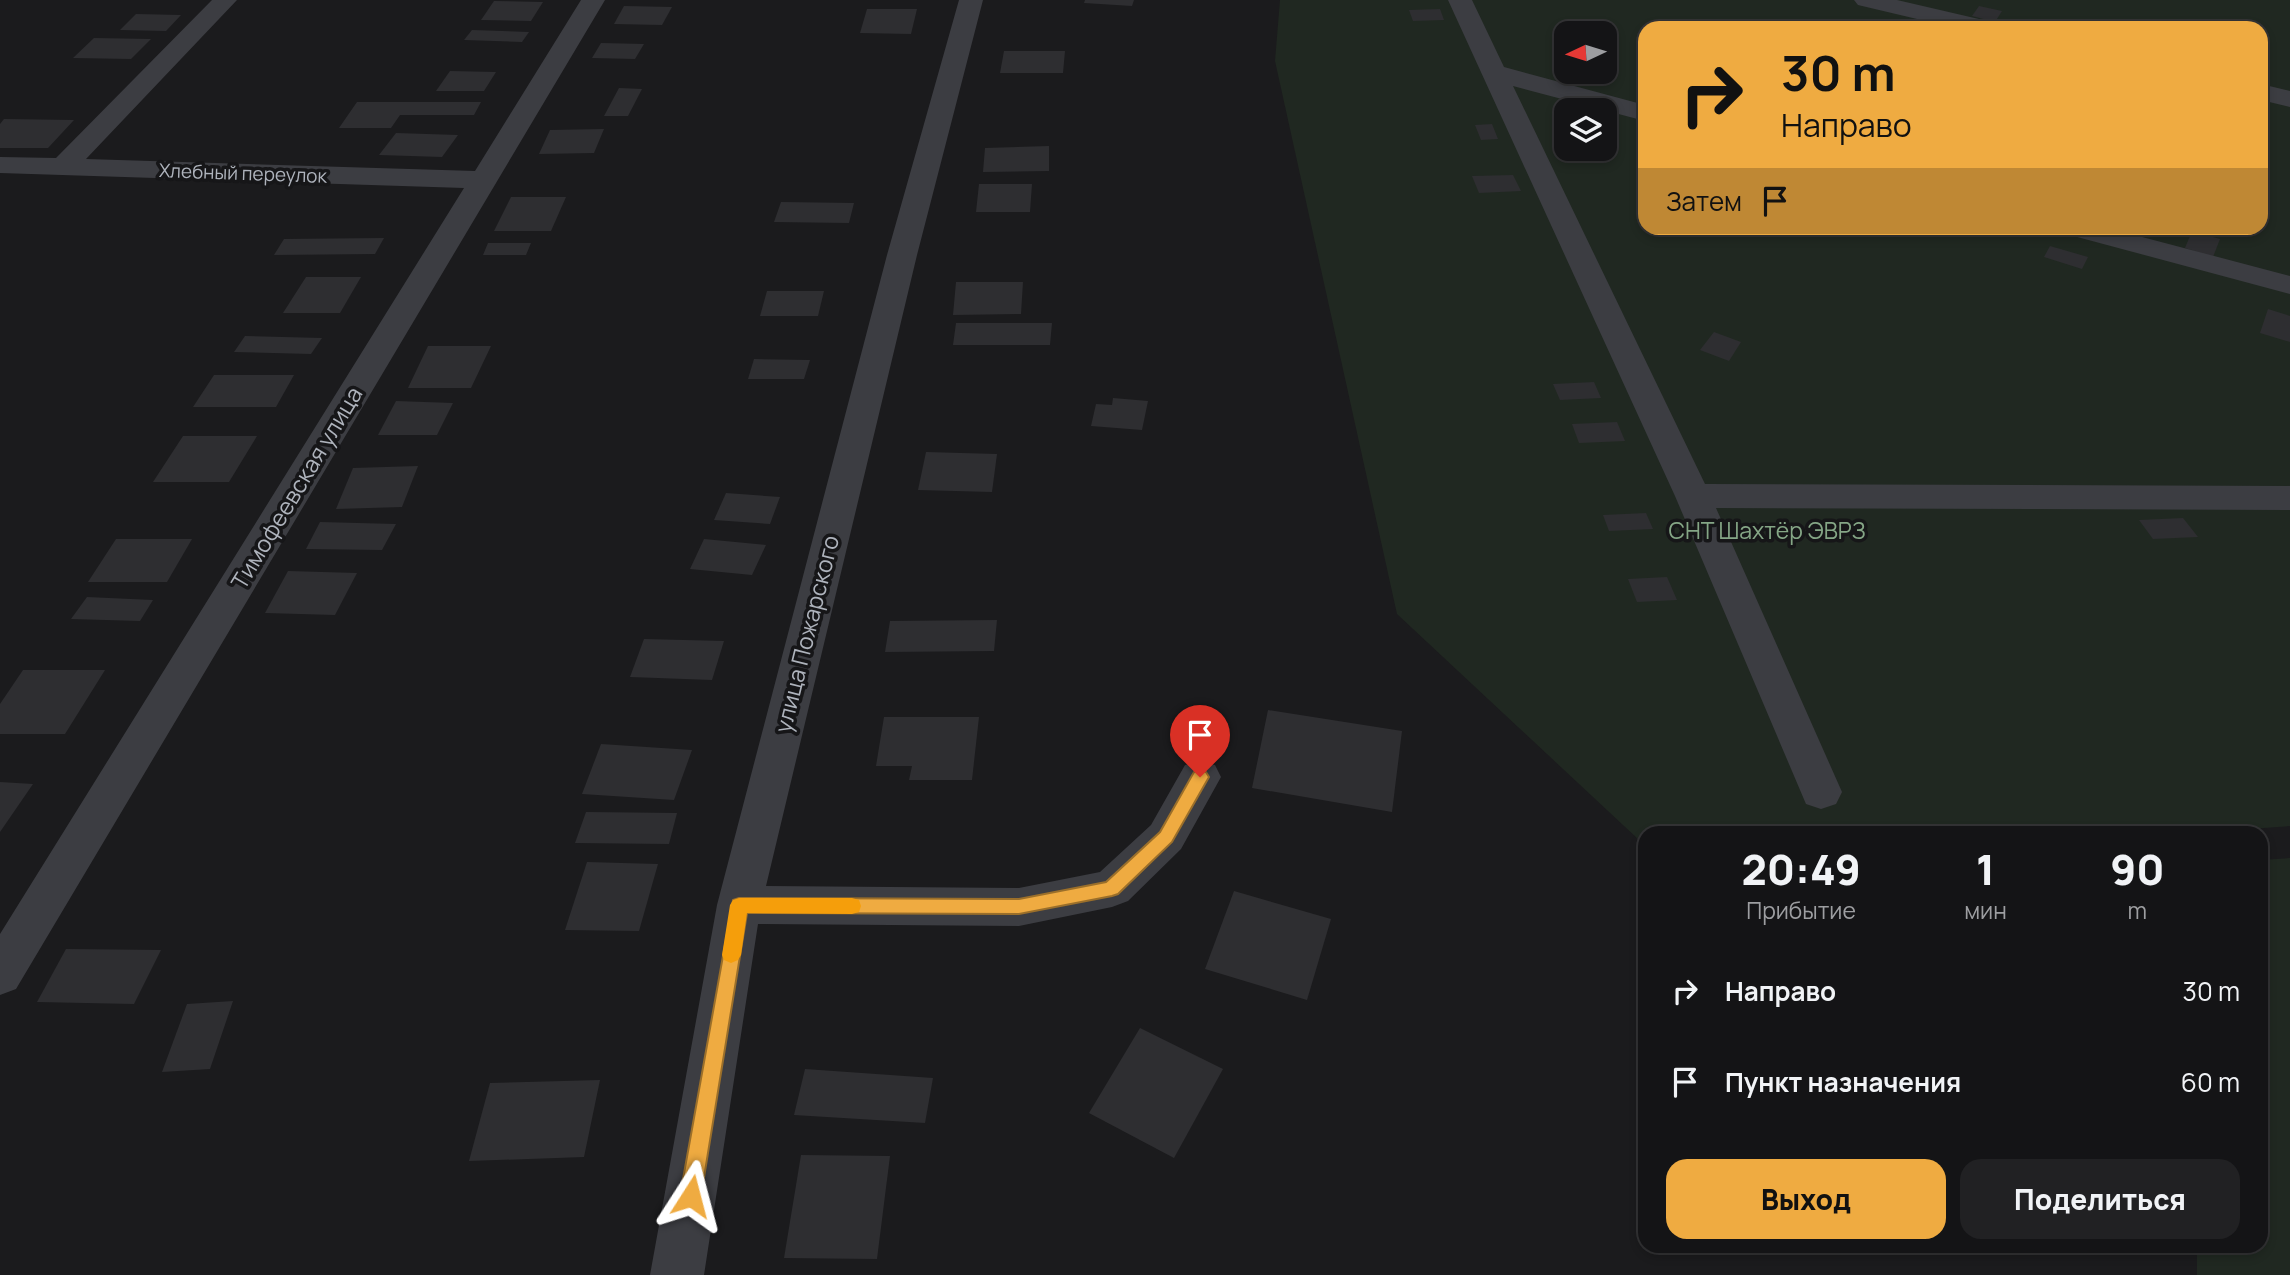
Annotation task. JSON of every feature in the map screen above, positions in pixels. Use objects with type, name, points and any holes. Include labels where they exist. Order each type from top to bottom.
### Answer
[{"type":"street","points":[[62,168],[225,0]]},
{"type":"street","name":"Тимофеевская улица","points":[[0,975],[593,0]]},
{"type":"street","name":"улица Пожарского","points":[[677,1275],[739,905],[902,255],[971,0]]},
{"type":"street","points":[[1461,0],[1693,496],[1821,793]]},
{"type":"street","points":[[1866,0],[1957,21]]},
{"type":"street","points":[[1496,73],[1638,111]]},
{"type":"street","points":[[2268,94],[2290,99]]},
{"type":"street","name":"Хлебный переулок","points":[[0,165],[485,180]]},
{"type":"street","points":[[2102,235],[2290,285]]},
{"type":"street","points":[[1693,496],[2290,498]]},
{"type":"street","points":[[739,905],[1019,907],[1112,888],[1166,837],[1200,777]]},
{"type":"green space","name":"СНТ Шахтёр ЭВРЗ","points":[[1280,0],[2290,0],[2290,826],[1638,826],[1638,839],[1397,614],[1275,61]]},
{"type":"green space","points":[[2290,858],[2290,1275],[2197,1275],[2197,1253],[2268,1253],[2268,860]]},
{"type":"building","points":[[1085,0],[1134,0],[1132,6],[1084,3]]},
{"type":"building","points":[[494,1],[543,2],[531,21],[481,20]]},
{"type":"building","points":[[624,6],[672,7],[662,25],[614,24]]},
{"type":"building","points":[[1979,6],[2002,11],[1996,21],[1972,16]]},
{"type":"building","points":[[867,9],[917,9],[911,34],[860,33]]},
{"type":"building","points":[[1440,9],[1444,20],[1413,21],[1409,10]]},
{"type":"building","points":[[136,14],[181,15],[166,31],[120,30]]},
{"type":"building","points":[[472,30],[529,32],[522,42],[464,40]]},
{"type":"building","points":[[94,38],[151,39],[131,59],[73,58]]},
{"type":"building","points":[[601,43],[644,44],[635,59],[592,58]]},
{"type":"building","points":[[1004,51],[1065,51],[1063,73],[1000,73]]},
{"type":"building","points":[[450,71],[496,72],[484,91],[436,91]]},
{"type":"building","points":[[619,88],[642,89],[628,116],[604,116]]},
{"type":"building","points":[[357,102],[481,102],[474,115],[400,115],[391,128],[339,128]]},
{"type":"building","points":[[4,119],[74,120],[48,148],[0,148],[0,124]]},
{"type":"building","points":[[1492,124],[1498,139],[1481,140],[1475,125]]},
{"type":"building","points":[[604,129],[594,153],[539,154],[550,130]]},
{"type":"building","points":[[396,133],[458,135],[442,157],[379,155]]},
{"type":"building","points":[[1049,146],[1049,171],[983,172],[985,148]]},
{"type":"building","points":[[1513,175],[1521,191],[1479,193],[1472,176]]},
{"type":"building","points":[[979,184],[1032,184],[1030,212],[976,212]]},
{"type":"building","points":[[511,197],[566,197],[551,231],[494,231]]},
{"type":"building","points":[[781,202],[854,203],[849,223],[774,222]]},
{"type":"building","points":[[2190,235],[2220,239],[2213,257],[2185,248]]},
{"type":"building","points":[[384,238],[375,254],[274,255],[284,239]]},
{"type":"building","points":[[488,243],[531,243],[526,255],[483,255]]},
{"type":"building","points":[[2050,246],[2088,257],[2082,269],[2044,257]]},
{"type":"building","points":[[306,277],[361,277],[340,313],[283,313]]},
{"type":"building","points":[[956,282],[1023,282],[1021,314],[953,315]]},
{"type":"building","points":[[767,291],[824,291],[818,316],[760,316]]},
{"type":"building","points":[[2268,309],[2290,316],[2290,342],[2260,333]]},
{"type":"building","points":[[956,323],[1052,323],[1050,345],[953,345]]},
{"type":"building","points":[[1714,332],[1741,342],[1729,361],[1700,350]]},
{"type":"building","points":[[245,336],[322,338],[311,354],[234,352]]},
{"type":"building","points":[[428,346],[491,346],[471,388],[408,388]]},
{"type":"building","points":[[754,359],[810,360],[804,379],[748,379]]},
{"type":"building","points":[[214,375],[294,375],[276,407],[193,407]]},
{"type":"building","points":[[1594,382],[1601,398],[1560,400],[1553,384]]},
{"type":"building","points":[[1113,398],[1148,401],[1142,430],[1091,426],[1096,404],[1112,405]]},
{"type":"building","points":[[396,401],[453,403],[437,435],[378,435]]},
{"type":"building","points":[[1617,422],[1625,441],[1579,443],[1572,424]]},
{"type":"building","points":[[183,436],[257,436],[229,482],[153,482]]},
{"type":"building","points":[[926,452],[997,454],[992,492],[918,490]]},
{"type":"building","points":[[418,466],[402,507],[336,509],[353,468]]},
{"type":"building","points":[[726,493],[780,497],[770,524],[714,520]]},
{"type":"building","points":[[1646,513],[1653,529],[1609,531],[1603,515]]},
{"type":"building","points":[[2183,518],[2198,537],[2153,539],[2139,520]]},
{"type":"building","points":[[320,522],[396,524],[382,550],[306,549]]},
{"type":"building","points":[[116,539],[192,539],[167,582],[88,582]]},
{"type":"building","points":[[704,539],[766,545],[752,575],[690,569]]},
{"type":"building","points":[[288,571],[357,573],[335,615],[265,613]]},
{"type":"building","points":[[1667,577],[1677,600],[1637,602],[1628,579]]},
{"type":"building","points":[[87,597],[153,600],[140,621],[71,619]]},
{"type":"building","points":[[997,620],[994,651],[885,652],[890,621]]},
{"type":"building","points":[[644,639],[724,641],[712,680],[630,677]]},
{"type":"building","points":[[23,670],[105,670],[65,734],[0,734],[0,704]]},
{"type":"building","points":[[1268,710],[1402,731],[1392,812],[1252,788]]},
{"type":"building","points":[[884,717],[979,717],[972,780],[909,780],[912,766],[876,766]]},
{"type":"building","points":[[601,744],[692,750],[674,800],[582,794]]},
{"type":"building","points":[[0,782],[33,784],[0,832]]},
{"type":"building","points":[[586,812],[677,813],[669,844],[575,843]]},
{"type":"building","points":[[587,862],[658,864],[639,931],[565,930]]},
{"type":"building","points":[[1234,891],[1331,919],[1307,1000],[1205,969]]},
{"type":"building","points":[[66,949],[161,950],[134,1004],[37,1002]]},
{"type":"building","points":[[233,1001],[210,1069],[162,1072],[187,1004]]},
{"type":"building","points":[[1140,1028],[1223,1069],[1174,1158],[1089,1113]]},
{"type":"building","points":[[805,1069],[933,1078],[925,1123],[794,1115]]},
{"type":"building","points":[[600,1080],[584,1157],[469,1161],[490,1083]]},
{"type":"building","points":[[801,1155],[890,1156],[877,1259],[784,1258]]},
{"type":"slow traffic","points":[[731,955],[739,905],[852,906]]},
{"type":"route","points":[[691,1196],[739,905],[1019,907],[1112,888],[1166,837],[1200,777]]}]
